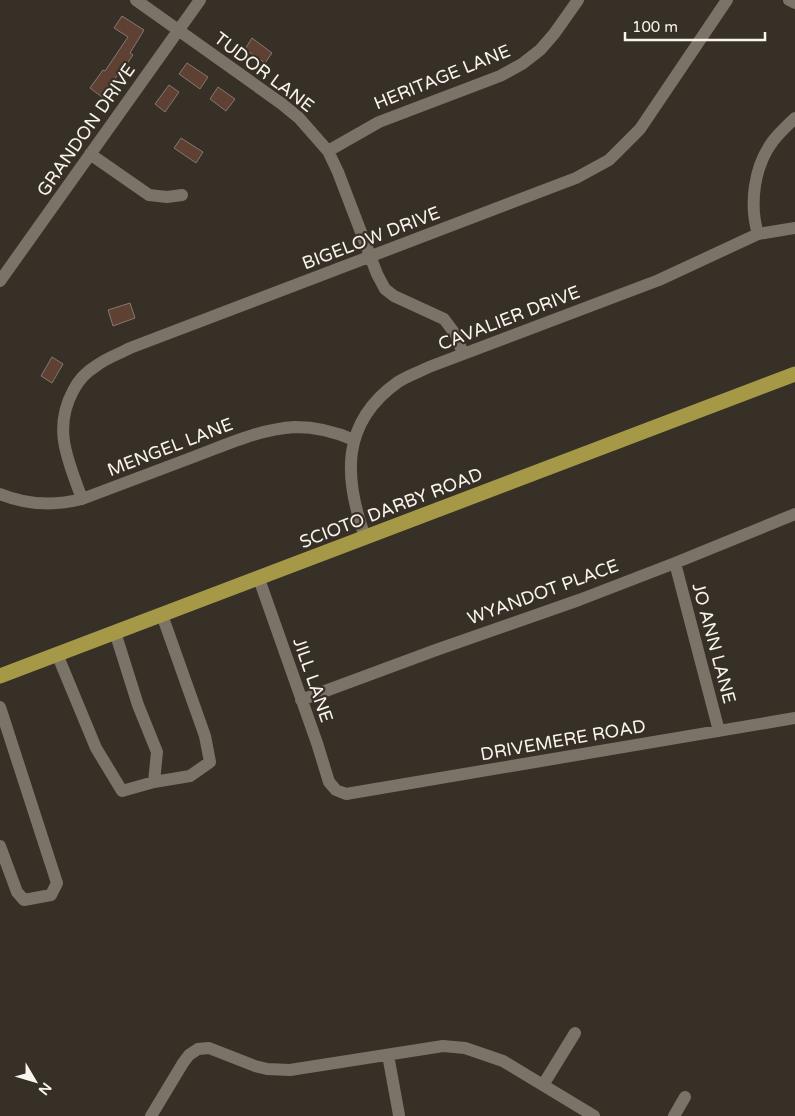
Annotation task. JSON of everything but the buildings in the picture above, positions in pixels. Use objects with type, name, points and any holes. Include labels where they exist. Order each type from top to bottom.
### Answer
[{"type":"main road","name":"SCIOTO DARBY ROAD","points":[[0,676],[795,374]]},
{"type":"street","name":"TUDOR LANE","points":[[136,0],[299,118],[328,151],[338,172],[377,274],[385,289],[394,296],[444,319],[456,335],[463,354]]},
{"type":"street","name":"GRANDON DRIVE","points":[[0,281],[200,0]]},
{"type":"street","name":"HERITAGE LANE","points":[[328,151],[379,122],[500,76],[522,64],[540,50],[578,0]]},
{"type":"street","name":"BIGELOW DRIVE","points":[[82,499],[67,456],[62,425],[69,399],[85,374],[97,364],[130,348],[576,178],[609,160],[640,129],[727,0]]},
{"type":"street","points":[[789,0],[795,3]]},
{"type":"street","points":[[758,234],[754,222],[753,202],[762,161],[773,141],[795,118]]},
{"type":"street","points":[[90,154],[149,196],[167,198],[182,195]]},
{"type":"street","name":"CAVALIER DRIVE","points":[[365,537],[357,516],[349,472],[350,458],[354,440],[368,413],[388,390],[399,381],[463,354],[659,280],[758,234],[795,228]]},
{"type":"street","name":"MENGEL LANE","points":[[0,494],[23,502],[43,504],[66,503],[82,499],[239,440],[276,429],[312,428],[328,431],[354,440]]},
{"type":"street","name":"WYANDOT PLACE","points":[[301,700],[675,563],[795,514]]},
{"type":"street","name":"JO ANN LANE","points":[[675,563],[719,731]]},
{"type":"street","name":"JILL LANE","points":[[259,579],[328,782],[336,790]]},
{"type":"street","points":[[57,654],[96,748],[122,791],[154,782],[190,776],[210,762],[205,736],[162,615]]},
{"type":"street","points":[[115,632],[138,705],[157,752],[154,782]]},
{"type":"street","points":[[0,706],[57,883],[51,895],[24,900],[17,892],[0,846]]},
{"type":"street","name":"DRIVEMERE ROAD","points":[[336,790],[346,794],[356,793],[795,718]]},
{"type":"street","points":[[543,1085],[575,1033]]},
{"type":"street","points":[[150,1116],[189,1054],[198,1048],[209,1048],[267,1069],[290,1070],[444,1046],[465,1048],[504,1061],[594,1116]]},
{"type":"street","points":[[388,1055],[399,1115]]},
{"type":"street","points":[[674,1116],[685,1097]]}]
